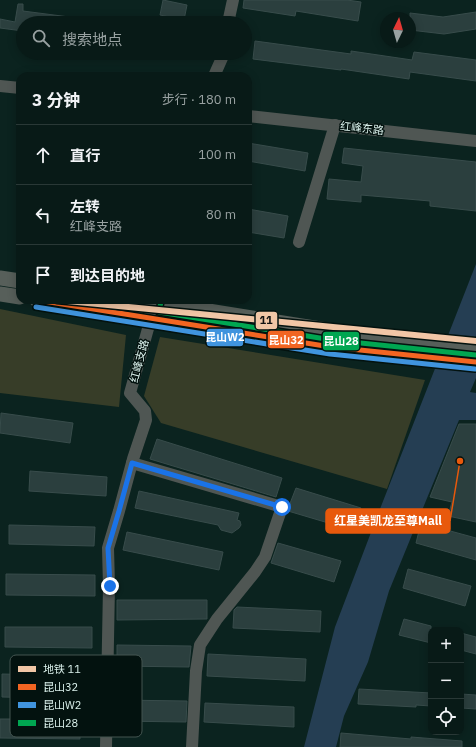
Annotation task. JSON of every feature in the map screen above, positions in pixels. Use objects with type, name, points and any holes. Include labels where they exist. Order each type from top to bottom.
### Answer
[{"type":"main road","points":[[0,278],[16,280]]},
{"type":"main road","points":[[0,294],[16,296]]},
{"type":"main road","points":[[62,304],[331,346],[476,362]]},
{"type":"main road","points":[[167,304],[333,331],[476,346]]},
{"type":"street","points":[[230,16],[233,0]]},
{"type":"street","points":[[216,72],[221,60]]},
{"type":"street","points":[[0,86],[16,88]]},
{"type":"street","name":"红峰东路","points":[[252,116],[476,141]]},
{"type":"street","points":[[298,242],[335,125]]},
{"type":"street","name":"红峰支路","points":[[108,655],[110,586],[108,548],[146,420],[145,411],[130,392],[151,318],[149,304]]},
{"type":"street","points":[[132,463],[282,507],[265,557],[255,572],[217,619],[200,645],[196,671],[192,747]]},
{"type":"street","name":"红峰支路","points":[[106,737],[106,747]]},
{"type":"green space","points":[[0,309],[126,335],[119,407],[0,393]]},
{"type":"green space","points":[[160,337],[425,380],[387,489],[161,423],[144,396]]},
{"type":"water","points":[[476,264],[476,378],[470,392],[476,393],[476,420],[459,420],[389,591],[368,662],[344,716],[336,747],[304,747],[335,627]]},
{"type":"building","points":[[163,0],[187,5],[185,16],[160,15]]},
{"type":"building","points":[[244,0],[347,0],[361,2],[358,21],[296,11],[295,16],[243,8]]},
{"type":"building","points":[[18,4],[23,4],[23,11],[62,16],[16,16]]},
{"type":"building","points":[[476,12],[476,29],[444,34],[416,31],[416,14],[443,17]]},
{"type":"building","points":[[16,16],[16,30],[0,28],[0,19],[15,22]]},
{"type":"building","points":[[255,41],[351,54],[351,51],[412,60],[414,52],[476,60],[476,81],[410,72],[409,79],[341,69],[253,59]]},
{"type":"building","points":[[252,144],[308,153],[305,171],[252,162]]},
{"type":"building","points":[[344,148],[476,162],[476,211],[430,206],[430,201],[361,195],[361,202],[327,199],[329,179],[361,182],[363,166],[342,163]]},
{"type":"building","points":[[252,210],[288,216],[284,238],[252,233]]},
{"type":"building","points":[[1,413],[73,423],[70,443],[0,433]]},
{"type":"building","points":[[459,424],[476,424],[476,522],[448,516],[452,502],[430,497]]},
{"type":"building","points":[[157,439],[282,478],[276,497],[150,459]]},
{"type":"building","points":[[30,471],[107,477],[106,496],[29,491]]},
{"type":"building","points":[[296,488],[361,508],[352,530],[288,511]]},
{"type":"building","points":[[139,491],[239,513],[237,520],[240,521],[241,525],[232,533],[221,530],[218,525],[135,508]]},
{"type":"building","points":[[421,523],[476,538],[476,560],[416,543]]},
{"type":"building","points":[[9,525],[95,527],[94,546],[9,544]]},
{"type":"building","points":[[127,532],[223,552],[219,570],[123,550]]},
{"type":"building","points":[[278,543],[341,561],[334,582],[271,563]]},
{"type":"building","points":[[408,569],[471,586],[465,606],[403,588]]},
{"type":"building","points":[[6,574],[95,575],[95,596],[6,595]]},
{"type":"building","points":[[117,600],[207,600],[207,619],[117,620]]},
{"type":"building","points":[[237,607],[321,611],[320,632],[233,628],[234,610]]},
{"type":"building","points":[[404,619],[431,626],[428,627],[428,642],[399,635]]},
{"type":"building","points":[[5,627],[92,627],[92,648],[5,647]]},
{"type":"building","points":[[464,634],[476,637],[476,654],[464,651]]},
{"type":"building","points":[[117,645],[191,646],[189,667],[142,666],[142,655],[117,655]]},
{"type":"building","points":[[208,654],[306,659],[305,681],[207,676]]},
{"type":"building","points":[[2,674],[10,674],[10,697],[2,697]]},
{"type":"building","points":[[359,689],[428,693],[428,706],[416,705],[416,707],[358,704]]},
{"type":"building","points":[[464,694],[476,695],[476,709],[464,708]]},
{"type":"building","points":[[142,700],[187,701],[186,722],[142,721]]},
{"type":"building","points":[[205,703],[294,707],[294,727],[204,722]]},
{"type":"building","points":[[0,719],[10,719],[10,737],[80,737],[80,739],[0,738]]},
{"type":"building","points":[[341,733],[411,739],[411,737],[462,741],[462,747],[340,747]]},
{"type":"metro line","name":"11","points":[[98,304],[476,341]]},
{"type":"transit line","name":"昆山32","points":[[62,304],[331,347],[476,362]]},
{"type":"transit line","name":"昆山28","points":[[160,304],[159,312],[332,340],[476,355]]},
{"type":"transit line","name":"昆山W2","points":[[36,307],[330,354],[475,369]]},
{"type":"place","name":"红星美凯龙至尊Mall","points":[[460,461]]},
{"type":"route","points":[[110,586],[108,548],[132,463],[282,507]]}]
